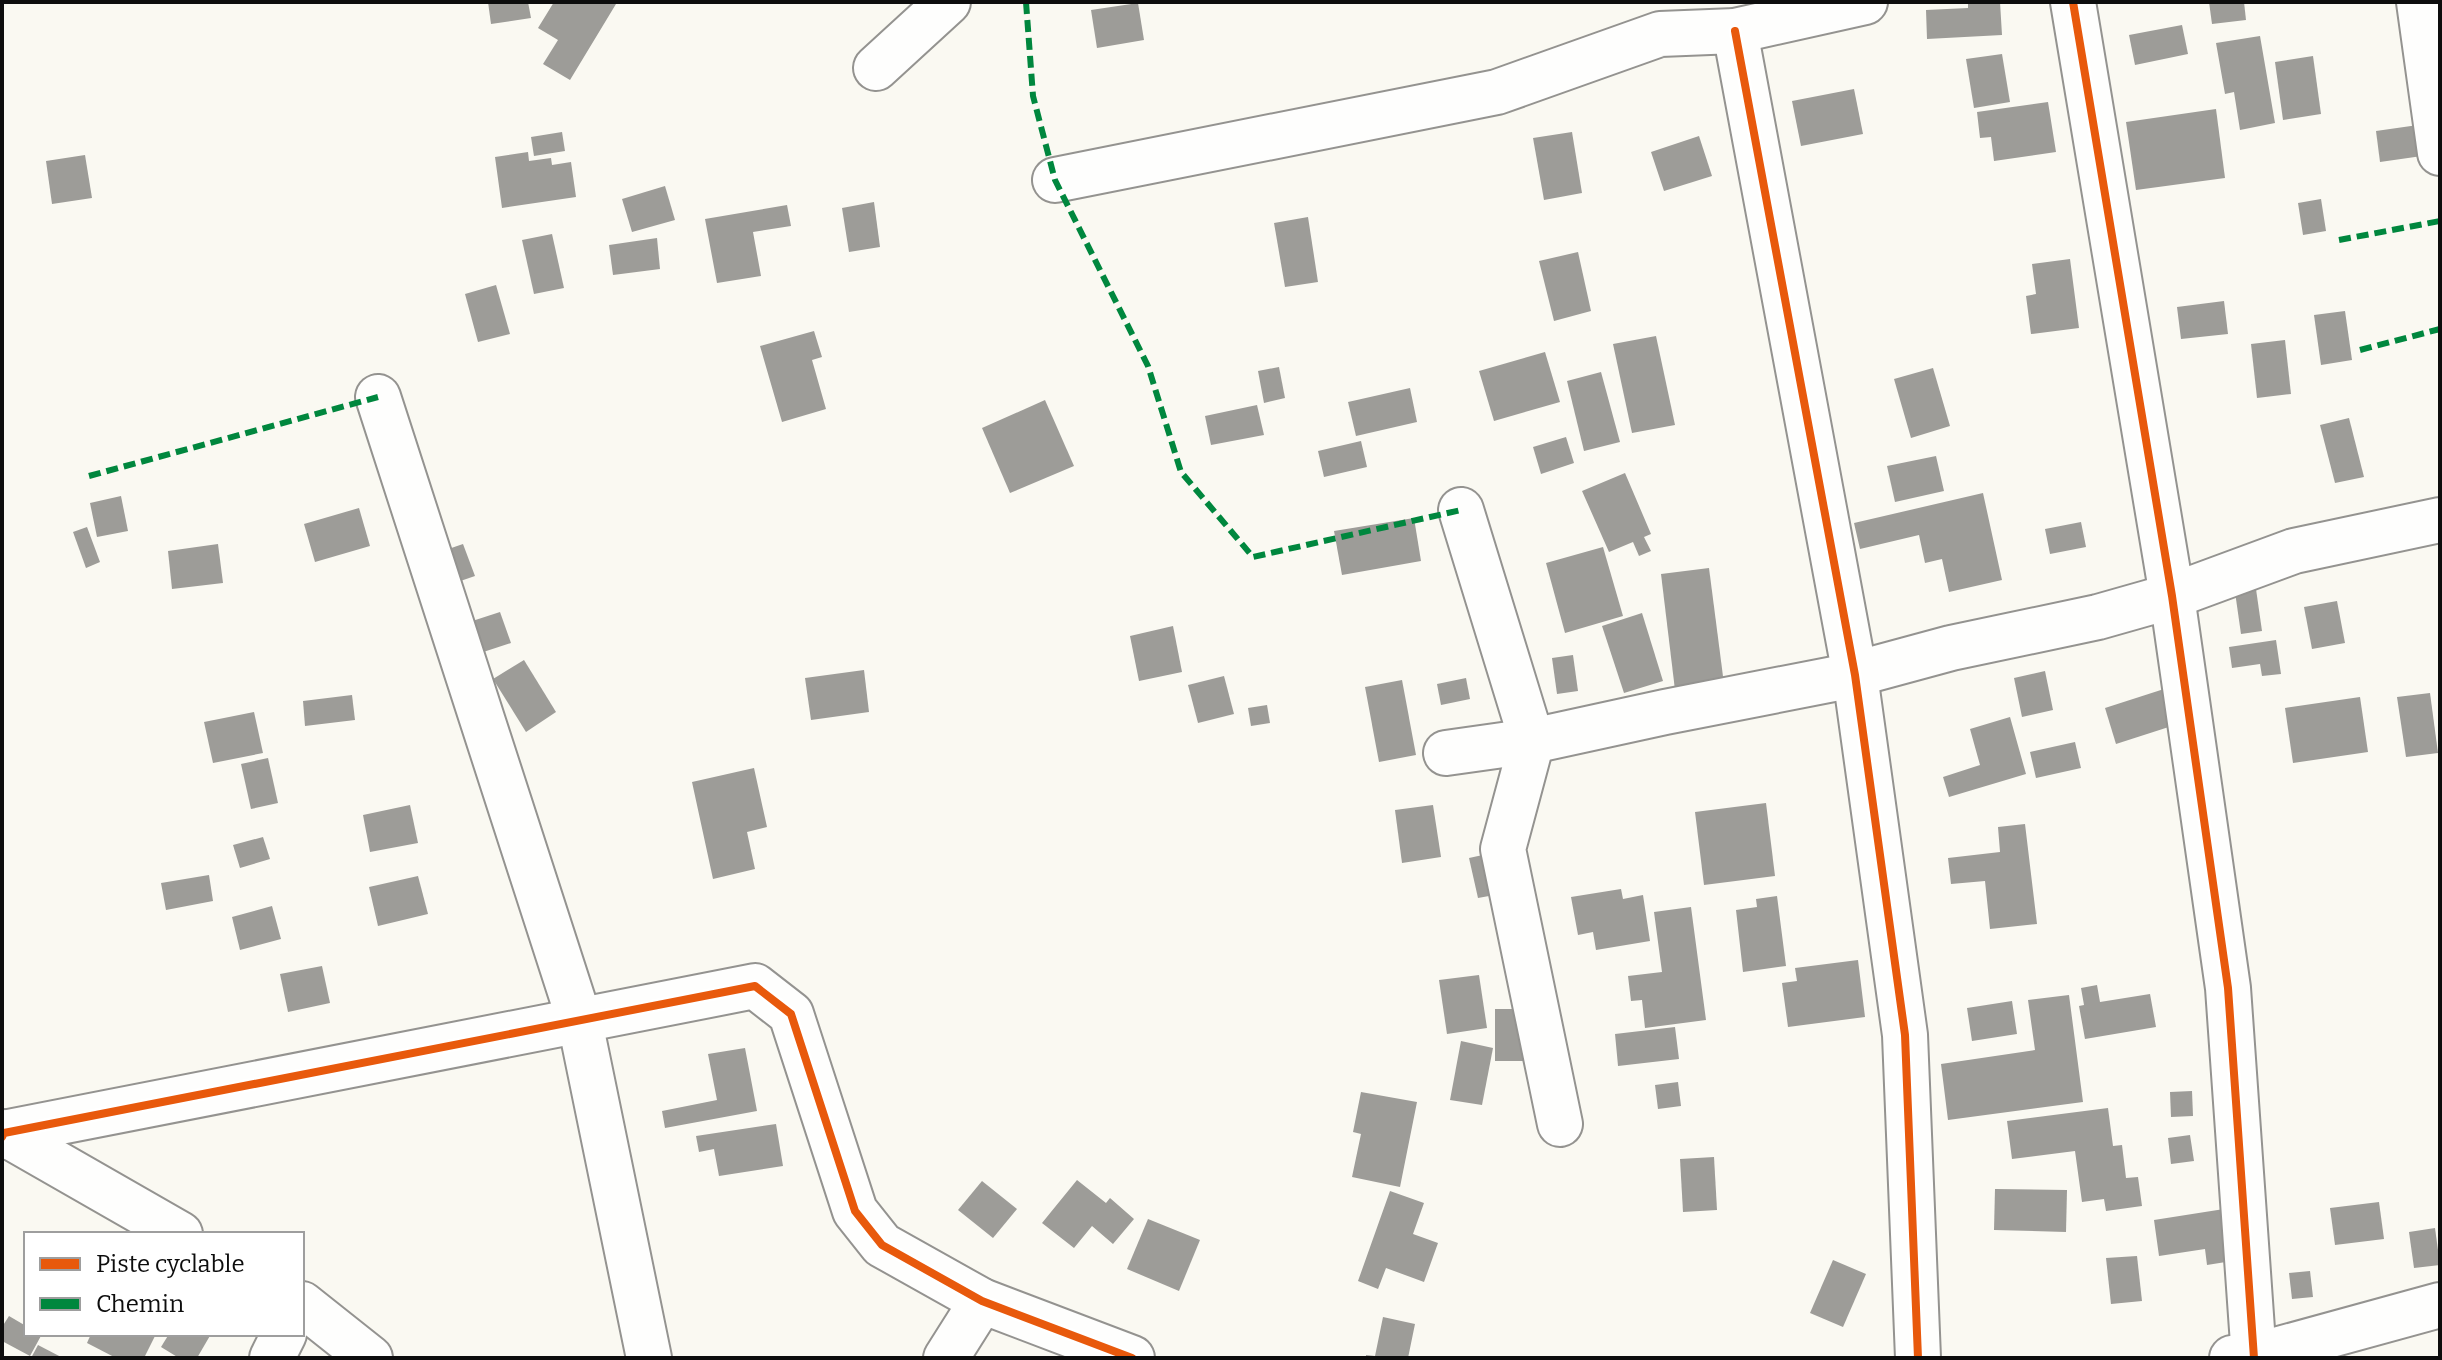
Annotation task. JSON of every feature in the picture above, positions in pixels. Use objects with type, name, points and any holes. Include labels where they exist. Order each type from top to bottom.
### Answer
[{"type":"street","points":[[876,68],[948,2]]},
{"type":"street","points":[[1055,180],[1497,92],[1660,34],[1735,31],[1865,2]]},
{"type":"street","points":[[2073,2],[2172,596],[2228,988],[2247,1357],[2440,1305]]},
{"type":"street","points":[[2419,2],[2440,153]]},
{"type":"street","points":[[1735,31],[1855,675],[1905,1035],[1918,1358]]},
{"type":"street","points":[[378,397],[580,1022],[649,1358]]},
{"type":"street","points":[[1461,510],[1532,741],[1503,849],[1560,1124]]},
{"type":"street","points":[[1446,753],[1532,741],[1855,675],[1951,648],[2098,617],[2172,596],[2294,551],[2440,520]]},
{"type":"street","points":[[3,1134],[755,986],[791,1014],[855,1211],[882,1245],[982,1301],[1132,1358]]},
{"type":"street","points":[[3,1134],[176,1232]]},
{"type":"street","points":[[946,1358],[982,1301]]},
{"type":"street","points":[[304,1306],[370,1358]]},
{"type":"street","points":[[272,1358],[283,1336]]},
{"type":"building","points":[[488,2],[528,2],[531,18],[491,24]]},
{"type":"building","points":[[554,2],[616,4],[570,80],[543,64],[558,40],[538,28]]},
{"type":"building","points":[[1968,2],[2000,2],[2002,35],[1927,39],[1926,10],[1968,8]]},
{"type":"building","points":[[2209,2],[2244,2],[2246,20],[2212,24]]},
{"type":"building","points":[[1138,3],[1144,40],[1097,48],[1091,10]]},
{"type":"building","points":[[2182,25],[2188,54],[2135,65],[2129,35]]},
{"type":"building","points":[[2260,36],[2275,123],[2240,130],[2234,92],[2225,94],[2216,43]]},
{"type":"building","points":[[2002,54],[2010,102],[1974,108],[1966,59]]},
{"type":"building","points":[[2313,56],[2321,114],[2283,120],[2275,62]]},
{"type":"building","points":[[1854,89],[1863,134],[1801,146],[1792,101]]},
{"type":"building","points":[[2048,102],[2056,152],[1994,161],[1991,137],[1980,138],[1977,112]]},
{"type":"building","points":[[2216,109],[2225,178],[2136,190],[2126,122]]},
{"type":"building","points":[[2418,125],[2422,156],[2380,162],[2376,131]]},
{"type":"building","points":[[562,132],[565,151],[534,156],[531,137]]},
{"type":"building","points":[[1572,132],[1582,193],[1544,200],[1533,138]]},
{"type":"building","points":[[1699,136],[1712,176],[1664,191],[1651,152]]},
{"type":"building","points":[[528,152],[529,161],[551,158],[552,165],[571,162],[576,197],[502,208],[495,157]]},
{"type":"building","points":[[85,155],[92,198],[52,204],[46,161]]},
{"type":"building","points":[[665,186],[675,220],[632,232],[622,199]]},
{"type":"building","points":[[2321,199],[2326,231],[2303,235],[2298,203]]},
{"type":"building","points":[[874,202],[880,247],[849,252],[842,208]]},
{"type":"building","points":[[787,205],[791,226],[753,232],[761,276],[717,283],[705,219]]},
{"type":"building","points":[[1308,217],[1318,282],[1285,287],[1274,223]]},
{"type":"building","points":[[552,234],[564,288],[534,294],[522,240]]},
{"type":"building","points":[[657,238],[660,269],[613,275],[609,245]]},
{"type":"building","points":[[1578,252],[1591,311],[1554,321],[1539,261]]},
{"type":"building","points":[[2070,259],[2079,328],[2031,334],[2026,296],[2036,294],[2032,264]]},
{"type":"building","points":[[496,285],[510,334],[478,342],[465,294]]},
{"type":"building","points":[[2224,301],[2228,334],[2181,339],[2177,307]]},
{"type":"building","points":[[2345,311],[2352,360],[2321,365],[2314,315]]},
{"type":"building","points":[[814,331],[822,357],[812,360],[826,409],[782,422],[760,346]]},
{"type":"building","points":[[1656,336],[1675,425],[1632,433],[1613,344]]},
{"type":"building","points":[[2285,340],[2291,394],[2257,398],[2251,344]]},
{"type":"building","points":[[1545,352],[1560,402],[1494,421],[1479,371]]},
{"type":"building","points":[[1279,367],[1285,398],[1264,403],[1258,371]]},
{"type":"building","points":[[1933,368],[1950,426],[1911,438],[1894,379]]},
{"type":"building","points":[[1601,372],[1620,442],[1584,451],[1567,381]]},
{"type":"building","points":[[1410,388],[1417,422],[1356,436],[1348,402]]},
{"type":"building","points":[[1045,400],[1074,466],[1010,493],[982,428]]},
{"type":"building","points":[[1257,405],[1264,435],[1211,445],[1205,416]]},
{"type":"building","points":[[2349,418],[2364,477],[2335,483],[2320,425]]},
{"type":"building","points":[[1566,437],[1574,463],[1541,474],[1533,447]]},
{"type":"building","points":[[1361,441],[1367,467],[1324,477],[1318,451]]},
{"type":"building","points":[[1936,456],[1944,491],[1895,502],[1887,466]]},
{"type":"building","points":[[1625,473],[1651,534],[1644,537],[1651,551],[1639,556],[1633,542],[1609,552],[1582,491]]},
{"type":"building","points":[[1983,493],[2002,580],[1949,592],[1942,559],[1925,563],[1919,535],[1860,549],[1854,523]]},
{"type":"building","points":[[121,496],[128,531],[97,537],[90,503]]},
{"type":"building","points":[[359,508],[370,546],[315,562],[304,524]]},
{"type":"building","points":[[1414,518],[1421,561],[1342,575],[1334,531]]},
{"type":"building","points":[[2081,522],[2086,547],[2050,554],[2045,529]]},
{"type":"building","points":[[87,527],[100,562],[86,568],[73,532]]},
{"type":"building","points":[[218,544],[223,583],[172,589],[168,551]]},
{"type":"building","points":[[463,544],[475,576],[437,589],[425,557]]},
{"type":"building","points":[[1603,547],[1623,616],[1565,633],[1546,563]]},
{"type":"building","points":[[1709,568],[1724,684],[1675,690],[1661,574]]},
{"type":"building","points":[[2256,589],[2262,631],[2241,634],[2235,592]]},
{"type":"building","points":[[2337,601],[2345,643],[2312,649],[2304,607]]},
{"type":"building","points":[[500,612],[511,643],[471,656],[460,625]]},
{"type":"building","points":[[1642,613],[1663,681],[1624,693],[1602,626]]},
{"type":"building","points":[[1173,626],[1182,672],[1139,681],[1130,636]]},
{"type":"building","points":[[2276,640],[2281,674],[2262,676],[2260,664],[2232,668],[2229,647]]},
{"type":"building","points":[[1573,655],[1578,691],[1557,694],[1552,658]]},
{"type":"building","points":[[524,660],[556,712],[526,732],[493,679]]},
{"type":"building","points":[[864,670],[869,712],[811,720],[805,678]]},
{"type":"building","points":[[2045,671],[2053,710],[2022,717],[2014,678]]},
{"type":"building","points":[[1224,676],[1234,714],[1198,723],[1188,685]]},
{"type":"building","points":[[1466,678],[1470,699],[1441,705],[1437,684]]},
{"type":"building","points":[[1402,680],[1416,755],[1379,762],[1365,687]]},
{"type":"building","points":[[2164,689],[2175,725],[2116,744],[2105,708]]},
{"type":"building","points":[[2430,693],[2438,753],[2406,757],[2397,697]]},
{"type":"building","points":[[352,695],[355,720],[305,726],[303,701]]},
{"type":"building","points":[[2360,697],[2368,752],[2293,763],[2285,708]]},
{"type":"building","points":[[1267,705],[1270,723],[1251,726],[1248,708]]},
{"type":"building","points":[[254,712],[263,753],[213,763],[204,722]]},
{"type":"building","points":[[2010,717],[2026,774],[1949,797],[1943,777],[1980,765],[1970,729]]},
{"type":"building","points":[[2075,742],[2081,768],[2036,778],[2030,752]]},
{"type":"building","points":[[268,758],[278,803],[251,809],[241,764]]},
{"type":"building","points":[[754,768],[767,827],[747,832],[755,869],[713,879],[692,782]]},
{"type":"building","points":[[1766,803],[1775,876],[1704,885],[1695,812]]},
{"type":"building","points":[[410,805],[418,843],[370,852],[363,815]]},
{"type":"building","points":[[1433,805],[1441,857],[1402,863],[1395,810]]},
{"type":"building","points":[[2025,824],[2037,924],[1990,929],[1985,881],[1951,884],[1948,858],[2000,852],[1998,827]]},
{"type":"building","points":[[263,837],[270,859],[240,868],[233,845]]},
{"type":"building","points":[[1492,853],[1500,894],[1478,898],[1469,858]]},
{"type":"building","points":[[209,875],[213,901],[166,910],[161,883]]},
{"type":"building","points":[[418,876],[428,914],[378,926],[369,887]]},
{"type":"building","points":[[1621,889],[1623,899],[1643,895],[1650,941],[1596,950],[1593,932],[1578,935],[1571,897]]},
{"type":"building","points":[[1777,896],[1786,966],[1743,972],[1736,910],[1757,907],[1756,899]]},
{"type":"building","points":[[272,906],[281,939],[240,950],[232,917]]},
{"type":"building","points":[[1691,907],[1706,1020],[1645,1028],[1642,1000],[1631,1001],[1628,976],[1662,972],[1654,912]]},
{"type":"building","points":[[1858,960],[1865,1017],[1788,1027],[1782,983],[1797,981],[1795,968]]},
{"type":"building","points":[[322,966],[330,1003],[288,1012],[280,974]]},
{"type":"building","points":[[1479,975],[1487,1028],[1447,1034],[1439,980]]},
{"type":"building","points":[[2097,985],[2100,1002],[2150,994],[2156,1027],[2085,1039],[2079,1006],[2084,1005],[2081,988]]},
{"type":"building","points":[[2069,995],[2083,1102],[1948,1120],[1941,1064],[2035,1050],[2028,1000]]},
{"type":"building","points":[[2012,1001],[2017,1034],[1972,1041],[1967,1008]]},
{"type":"building","points":[[1495,1009],[1533,1009],[1533,1061],[1495,1061]]},
{"type":"building","points":[[1675,1027],[1679,1059],[1618,1066],[1615,1034]]},
{"type":"building","points":[[1461,1041],[1493,1048],[1482,1105],[1450,1100]]},
{"type":"building","points":[[745,1048],[757,1111],[665,1128],[662,1111],[717,1100],[708,1054]]},
{"type":"building","points":[[1678,1082],[1681,1106],[1658,1109],[1655,1085]]},
{"type":"building","points":[[2192,1091],[2193,1116],[2171,1117],[2170,1092]]},
{"type":"building","points":[[1361,1092],[1417,1102],[1400,1187],[1352,1177],[1361,1134],[1353,1132]]},
{"type":"building","points":[[2108,1108],[2113,1146],[2122,1145],[2126,1178],[2138,1177],[2142,1206],[2106,1211],[2104,1199],[2082,1202],[2075,1151],[2012,1159],[2007,1121]]},
{"type":"building","points":[[776,1124],[783,1166],[719,1176],[714,1149],[699,1152],[696,1136]]},
{"type":"building","points":[[2190,1135],[2194,1161],[2171,1164],[2168,1138]]},
{"type":"building","points":[[1714,1157],[1717,1210],[1683,1212],[1680,1159]]},
{"type":"building","points":[[1077,1180],[1106,1203],[1110,1198],[1134,1219],[1113,1244],[1092,1226],[1074,1248],[1042,1223]]},
{"type":"building","points":[[982,1181],[1017,1209],[993,1238],[958,1210]]},
{"type":"building","points":[[1995,1189],[2067,1190],[2066,1232],[1994,1230]]},
{"type":"building","points":[[1390,1191],[1424,1203],[1413,1234],[1438,1243],[1424,1282],[1386,1268],[1378,1289],[1358,1281]]},
{"type":"building","points":[[2379,1202],[2384,1239],[2335,1245],[2330,1208]]},
{"type":"building","points":[[2224,1209],[2232,1261],[2207,1265],[2205,1249],[2159,1256],[2154,1220]]},
{"type":"building","points":[[1148,1219],[1200,1240],[1179,1291],[1127,1269]]},
{"type":"building","points":[[2435,1228],[2440,1265],[2414,1268],[2409,1232]]},
{"type":"building","points":[[2137,1256],[2142,1301],[2111,1304],[2106,1258]]},
{"type":"building","points":[[1833,1260],[1866,1274],[1843,1327],[1810,1313]]},
{"type":"building","points":[[2310,1271],[2313,1297],[2292,1299],[2289,1273]]},
{"type":"building","points":[[9,1316],[24,1325],[24,1336],[41,1336],[30,1356],[2,1341],[2,1327]]},
{"type":"building","points":[[1383,1317],[1415,1324],[1408,1358],[1366,1358],[1366,1355],[1375,1356]]},
{"type":"building","points":[[90,1336],[155,1336],[144,1358],[116,1358],[87,1343]]},
{"type":"building","points":[[168,1336],[210,1336],[197,1358],[179,1358],[161,1347]]},
{"type":"building","points":[[38,1345],[63,1358],[31,1358]]},
{"type":"marked path","points":[[1026,2],[1033,96],[1055,180],[1148,366],[1181,472],[1253,557],[1461,510]]},
{"type":"marked path","points":[[2339,240],[2440,221]]},
{"type":"marked path","points":[[2360,350],[2440,329]]},
{"type":"marked path","points":[[89,476],[378,397]]},
{"type":"cycle path","points":[[2073,2],[2172,596],[2228,988],[2254,1358]]},
{"type":"cycle path","points":[[1735,31],[1855,675],[1905,1035],[1918,1358]]},
{"type":"cycle path","points":[[2,1137],[4,1133],[755,986],[791,1014],[855,1211],[882,1245],[982,1301],[1132,1358]]}]
